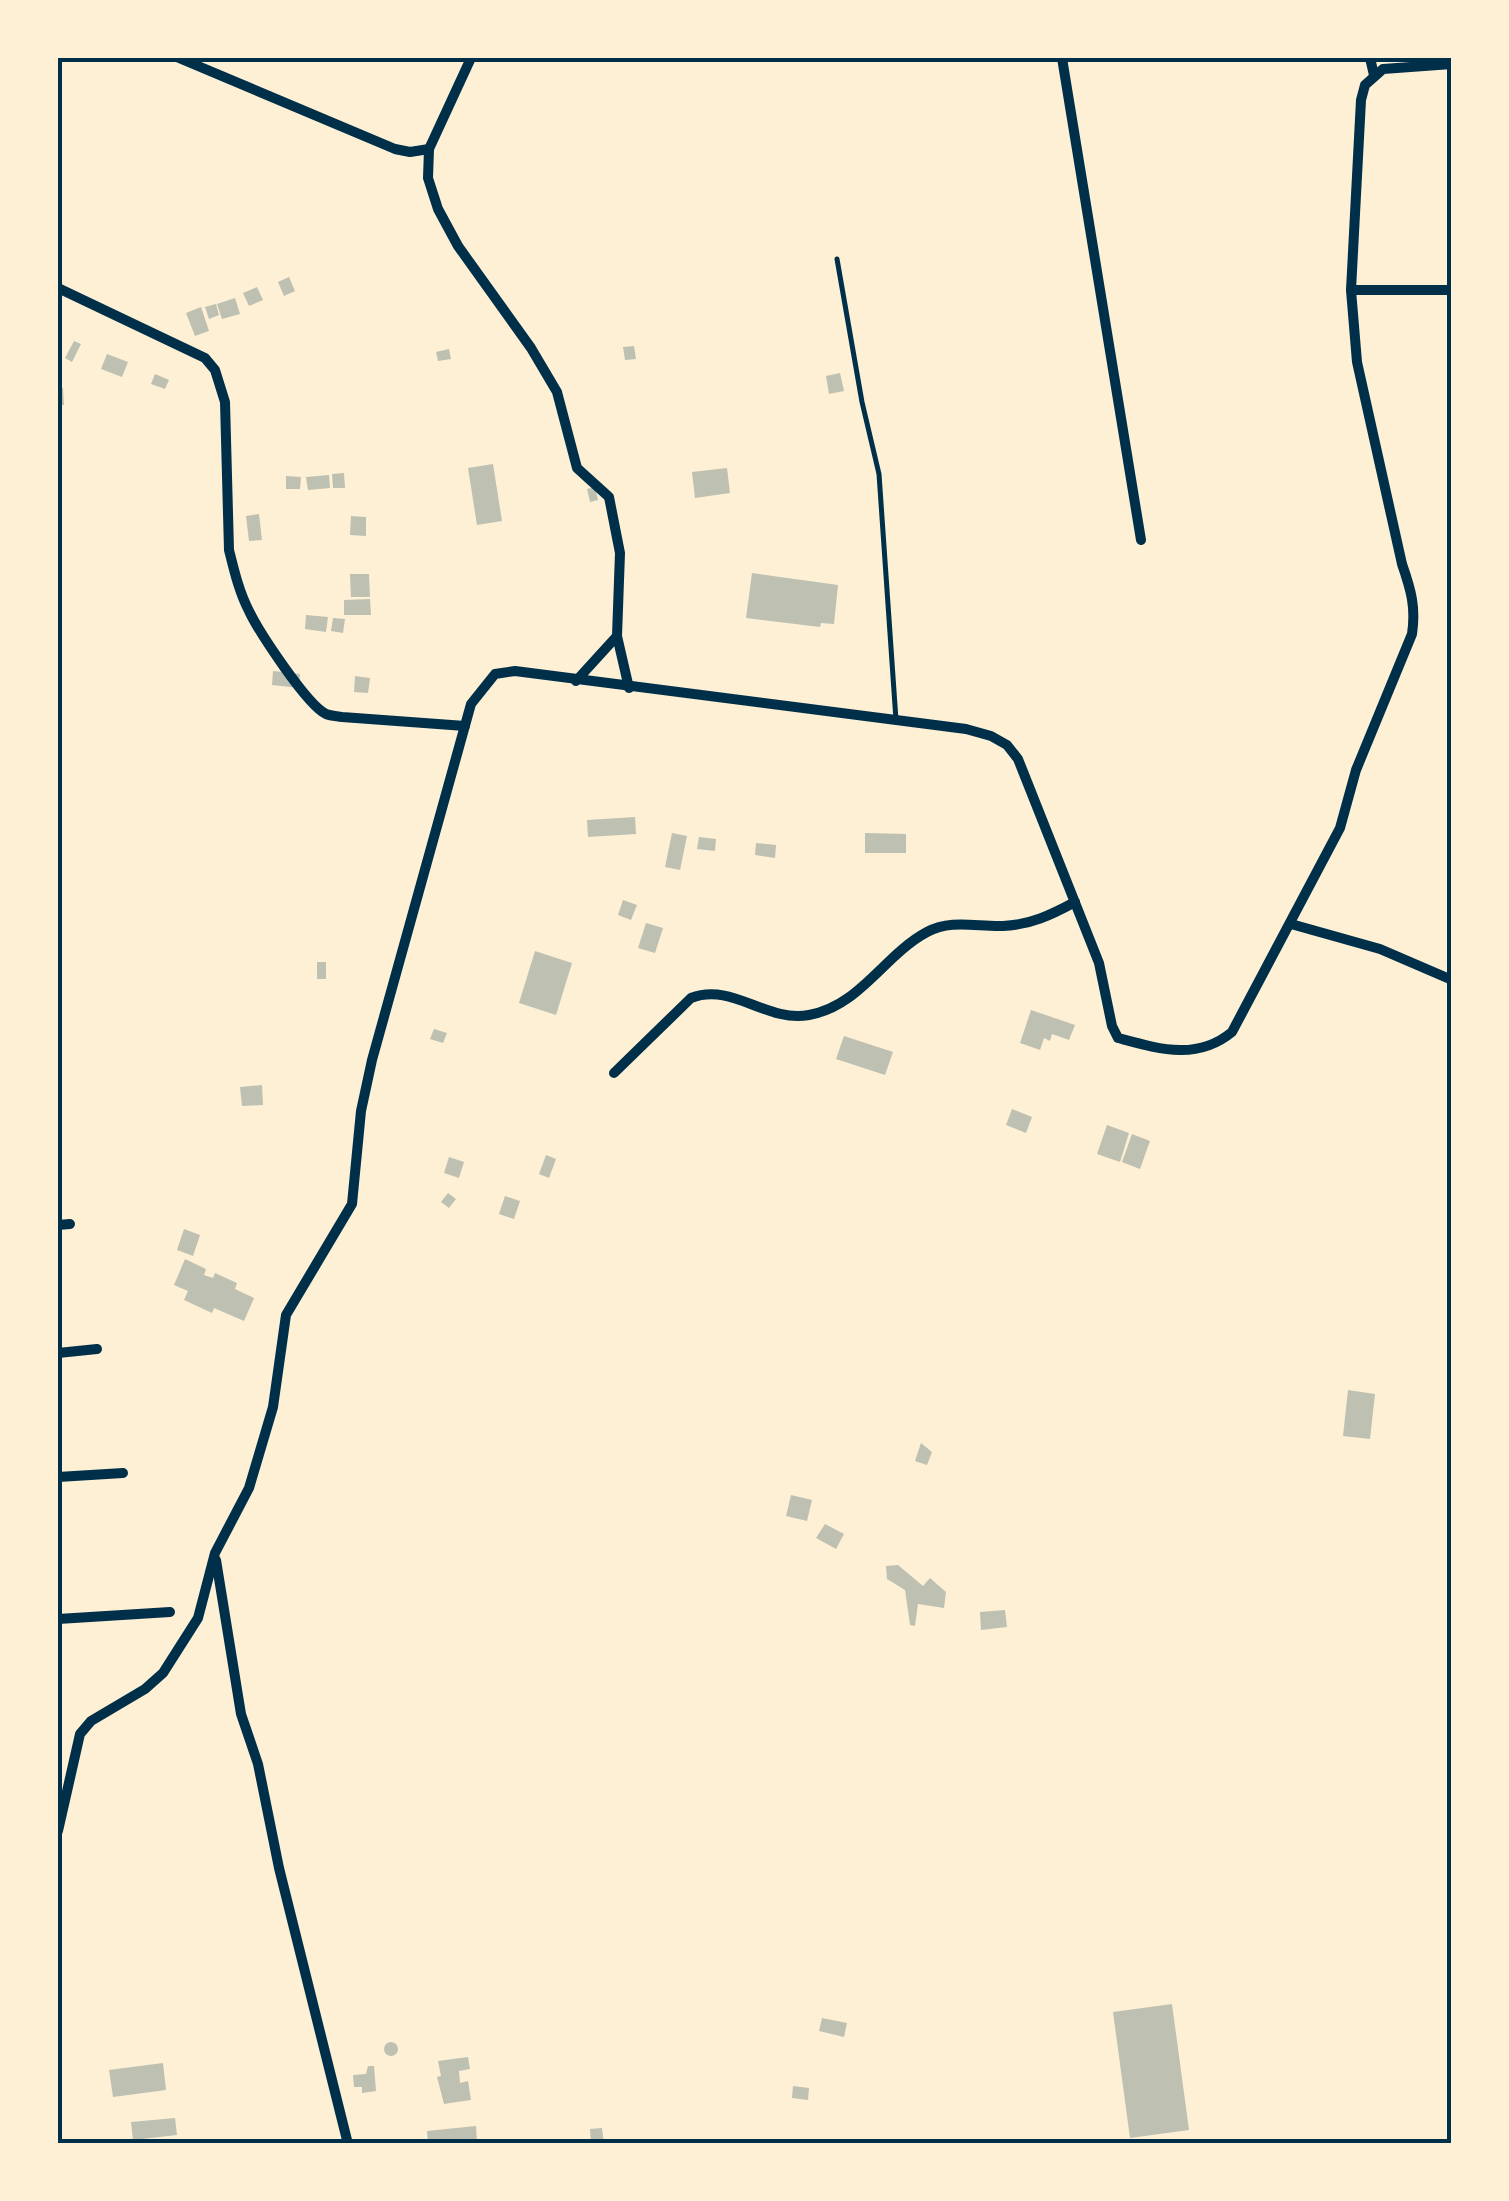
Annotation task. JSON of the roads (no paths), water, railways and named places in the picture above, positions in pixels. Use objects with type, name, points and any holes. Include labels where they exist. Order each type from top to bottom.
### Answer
[{"type":"street","points":[[179,58],[394,149],[429,149]]},
{"type":"street","points":[[471,58],[429,149],[428,178],[451,234],[531,348],[556,392],[578,468],[609,498],[620,553],[617,636],[629,688]]},
{"type":"street","points":[[1062,58],[1141,540]]},
{"type":"street","points":[[1370,58],[1374,75]]},
{"type":"street","points":[[58,1832],[80,1734],[91,1721],[163,1674],[198,1618],[215,1553],[249,1488],[273,1407],[286,1315],[352,1204],[372,1060],[472,704],[495,674],[514,671],[966,729],[991,736],[1008,745],[1018,759],[1099,963],[1114,1032],[1119,1038],[1174,1051],[1216,1045],[1232,1032],[1340,828],[1356,770],[1412,634],[1414,594],[1402,564],[1357,362],[1351,290],[1361,100],[1365,86],[1383,69],[1452,64]]},
{"type":"street","points":[[58,288],[205,358],[215,370],[226,402],[229,550],[235,573],[247,608],[264,639],[314,704],[325,714],[342,717],[465,726]]},
{"type":"street","points":[[1351,290],[1452,290]]},
{"type":"street","points":[[576,681],[617,636]]},
{"type":"street","points":[[614,1073],[691,998],[705,993],[734,998],[786,1016],[812,1015],[861,990],[928,931],[956,924],[1002,926],[1035,922],[1075,902]]},
{"type":"street","points":[[1291,924],[1380,949],[1452,980]]},
{"type":"street","points":[[58,1225],[70,1224]]},
{"type":"street","points":[[58,1352],[97,1350]]},
{"type":"street","points":[[58,1477],[124,1473]]},
{"type":"street","points":[[215,1553],[241,1714],[258,1764],[279,1868],[348,2144]]},
{"type":"street","points":[[58,1619],[170,1612]]},
{"type":"lane","points":[[837,259],[878,474],[896,720]]}]
